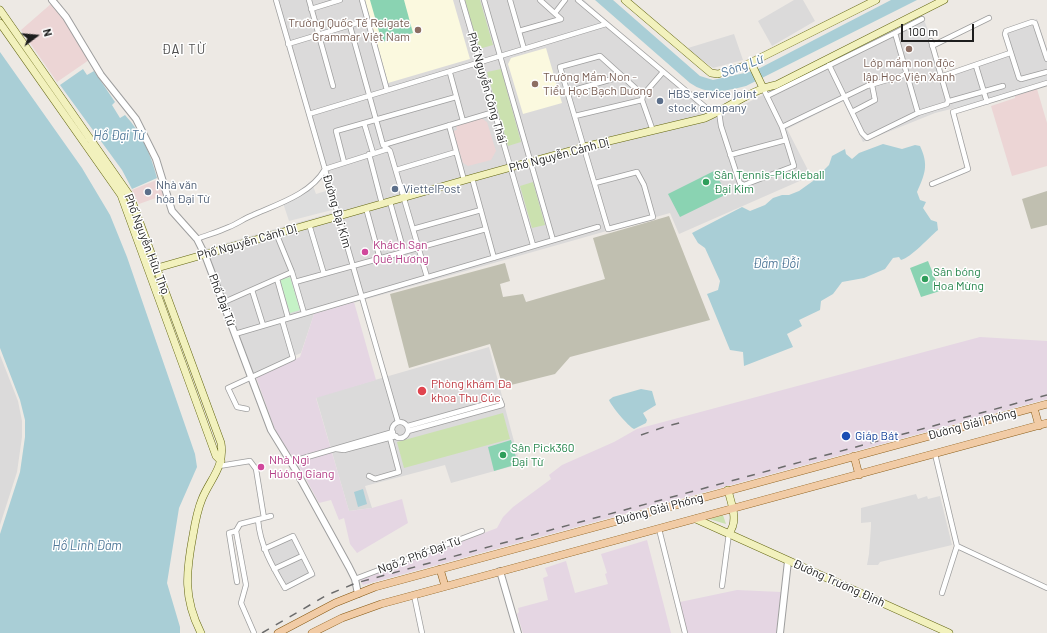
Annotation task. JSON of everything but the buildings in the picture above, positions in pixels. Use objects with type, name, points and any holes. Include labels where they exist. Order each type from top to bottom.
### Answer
[{"type":"main road","points":[[625,0],[683,51],[711,72],[718,74],[752,65],[876,0]]},
{"type":"main road","name":"Phố Nguyễn Cảnh Dị","points":[[157,268],[510,167],[584,147],[705,118],[718,112],[761,85],[776,85],[944,0]]},
{"type":"main road","name":"Phố Nguyễn Hữu Thọ","points":[[0,11],[130,196],[221,443],[223,454],[220,464],[202,499],[188,558],[187,591],[191,607],[201,633]]},
{"type":"main road","name":"Phố Nguyễn Hữu Thọ","points":[[0,23],[121,195],[192,396],[220,464]]},
{"type":"main road","points":[[752,65],[761,85]]},
{"type":"main road","name":"Đường Giải Phóng","points":[[278,633],[314,613],[358,594],[440,569],[1047,404]]},
{"type":"main road","points":[[1032,408],[1037,426]]},
{"type":"main road","name":"Đường Giải Phóng","points":[[312,633],[342,618],[445,586],[1047,424]]},
{"type":"main road","points":[[854,456],[859,475]]},
{"type":"main road","points":[[728,490],[734,513],[731,531],[729,534]]},
{"type":"main road","name":"Đường Trương Định","points":[[696,519],[949,633]]},
{"type":"main road","points":[[440,569],[445,586]]},
{"type":"street","name":"Phố Đại Từ","points":[[52,0],[66,17],[101,75],[136,119],[156,159],[172,211],[197,239],[205,255],[222,303],[252,376],[270,430],[290,462],[355,579],[358,594]]},
{"type":"street","name":"Đường Đại Kim","points":[[276,0],[398,422]]},
{"type":"street","points":[[309,0],[333,86]]},
{"type":"street","points":[[311,9],[340,0]]},
{"type":"street","points":[[362,0],[387,90]]},
{"type":"street","name":"Phố Nguyễn Công Thái","points":[[462,0],[533,246]]},
{"type":"street","name":"Phố Nguyễn Công Thái","points":[[484,0],[553,240]]},
{"type":"street","points":[[510,0],[524,49]]},
{"type":"street","points":[[519,31],[561,18],[540,0]]},
{"type":"street","points":[[555,13],[565,0]]},
{"type":"street","points":[[578,0],[710,111],[718,112],[730,155],[740,183],[744,185],[749,185],[794,166],[782,127],[761,85]]},
{"type":"street","points":[[829,65],[864,137],[867,138],[918,113],[947,104],[948,100],[932,43],[989,18]]},
{"type":"street","points":[[767,96],[922,19]]},
{"type":"street","points":[[288,44],[368,20]]},
{"type":"street","points":[[1047,59],[1036,24],[1034,22],[1006,31],[1005,34],[1010,53],[1020,79],[1047,72]]},
{"type":"street","points":[[309,114],[387,90],[450,73],[500,56],[606,24]]},
{"type":"street","points":[[350,26],[383,144],[390,151],[427,277]]},
{"type":"street","points":[[895,33],[918,113]]},
{"type":"street","points":[[943,76],[976,66],[1010,53]]},
{"type":"street","points":[[595,183],[637,172],[644,185],[653,217],[608,229],[560,67],[600,56],[623,76],[643,97],[653,131]]},
{"type":"street","points":[[976,66],[987,102]]},
{"type":"street","points":[[575,116],[643,97],[663,72]]},
{"type":"street","points":[[450,73],[463,121]]},
{"type":"street","points":[[782,127],[844,96],[872,84],[907,74]]},
{"type":"street","points":[[567,92],[623,76]]},
{"type":"street","points":[[932,184],[968,169],[953,112],[1047,83]]},
{"type":"street","points":[[852,112],[875,100],[872,84]]},
{"type":"street","points":[[950,102],[1003,86]]},
{"type":"street","points":[[344,162],[336,131],[456,97]]},
{"type":"street","points":[[383,144],[494,112]]},
{"type":"street","points":[[364,123],[382,204]]},
{"type":"street","points":[[449,125],[464,180]]},
{"type":"street","points":[[730,155],[786,140]]},
{"type":"street","points":[[197,239],[227,228],[252,215],[284,203],[309,186],[322,175],[325,169],[388,149]]},
{"type":"street","points":[[396,170],[456,152]]},
{"type":"street","points":[[472,178],[494,258]]},
{"type":"street","points":[[390,202],[404,252]]},
{"type":"street","points":[[366,208],[380,259]]},
{"type":"street","points":[[413,229],[481,210]]},
{"type":"street","points":[[309,224],[324,274]]},
{"type":"street","points":[[235,334],[598,227]]},
{"type":"street","points":[[295,282],[486,229]]},
{"type":"street","points":[[276,233],[292,272],[304,313]]},
{"type":"street","points":[[148,271],[157,268]]},
{"type":"street","points":[[222,303],[292,272]]},
{"type":"street","points":[[277,279],[288,318]]},
{"type":"street","points":[[252,290],[263,325]]},
{"type":"street","points":[[247,409],[237,407],[228,388],[293,358],[282,320]]},
{"type":"street","points":[[290,462],[394,434],[403,437],[408,429],[501,402]]},
{"type":"street","points":[[394,434],[393,427],[398,422],[405,423],[408,429]]},
{"type":"street","points":[[335,449],[344,450],[390,438],[394,434]]},
{"type":"street","points":[[369,476],[375,479],[399,472],[390,438]]},
{"type":"street","points":[[935,454],[957,546],[942,593]]},
{"type":"street","points":[[220,464],[250,461],[254,464],[258,479],[264,518]]},
{"type":"street","points":[[254,633],[241,603],[246,585],[236,531],[240,524],[271,516]]},
{"type":"street","points":[[258,520],[259,531],[264,549],[284,588],[312,574],[293,536],[264,549]]},
{"type":"street","points":[[659,529],[685,633]]},
{"type":"street","points":[[236,531],[229,533],[237,582]]},
{"type":"street","name":"Ngõ 2 Phố Đại Từ","points":[[355,579],[482,531]]},
{"type":"street","points":[[722,586],[729,534]]},
{"type":"street","points":[[957,546],[1047,588]]},
{"type":"street","points":[[274,569],[302,556]]},
{"type":"street","points":[[780,633],[788,561]]},
{"type":"street","points":[[500,571],[518,633]]},
{"type":"street","points":[[414,595],[422,633]]},
{"type":"shaded area","points":[[274,0],[584,0],[717,118],[922,15],[932,40],[942,74],[1006,53],[1008,50],[1005,30],[1037,19],[1047,49],[1047,80],[983,101],[935,113],[863,142],[843,101],[787,129],[811,176],[679,234],[670,213],[314,314],[301,353],[253,374],[205,249],[335,212]]},
{"type":"shaded area","name":"Trường Quốc Tế Reigate Grammar Việt Nam","points":[[365,0],[453,0],[470,59],[388,83]]},
{"type":"shaded area","points":[[794,0],[803,0],[815,21],[772,46],[758,21]]},
{"type":"shaded area","points":[[52,3],[65,19],[89,60],[57,82],[21,30]]},
{"type":"shaded area","points":[[734,34],[743,60],[713,68],[689,51],[688,48]]},
{"type":"shaded area","name":"Trường Mầm Non - Tiểu Học Bạch Dương","points":[[546,48],[562,103],[523,114],[508,64],[511,58]]},
{"type":"shaded area","points":[[1047,75],[1047,80],[1022,88],[1020,83]]},
{"type":"shaded area","points":[[1037,89],[1047,123],[1047,166],[1012,176],[991,106]]},
{"type":"shaded area","points":[[980,96],[981,100],[954,108],[953,104]]},
{"type":"shaded area","points":[[481,118],[487,122],[496,151],[491,160],[468,166],[463,163],[453,131],[457,130],[456,126]]},
{"type":"shaded area","name":"Nhà văn hóa Đại Từ","points":[[159,179],[164,195],[139,204],[132,190]]},
{"type":"shaded area","points":[[313,186],[316,194],[326,191],[332,210],[289,221],[283,203]]},
{"type":"shaded area","points":[[1047,191],[1047,225],[1031,229],[1022,199]]},
{"type":"shaded area","points":[[669,216],[710,320],[570,357],[555,374],[503,387],[490,344],[409,368],[390,294],[505,263],[510,281],[500,284],[503,297],[523,294],[526,302],[605,279],[593,238]]},
{"type":"shaded area","points":[[354,302],[376,380],[316,398],[349,511],[372,508],[402,499],[408,523],[357,553],[350,544],[344,518],[339,520],[331,500],[319,503],[300,468],[276,432],[256,377],[300,357],[314,314]]},
{"type":"shaded area","points":[[980,337],[1047,341],[1047,399],[363,585],[359,578],[411,561],[497,528],[503,517],[513,507],[551,479],[549,475],[562,465],[614,442],[637,429]]},
{"type":"shaded area","points":[[489,347],[520,464],[451,483],[445,465],[365,486],[372,508],[349,511],[316,397]]},
{"type":"shaded area","points":[[0,355],[18,401],[22,421],[22,437],[17,472],[0,525]]},
{"type":"shaded area","points":[[916,494],[918,499],[927,496],[928,499],[940,496],[952,545],[880,562],[878,565],[867,565],[871,522],[861,523],[861,508]]},
{"type":"shaded area","points":[[294,533],[316,576],[285,591],[262,548]]},
{"type":"shaded area","points":[[647,540],[671,633],[523,633],[517,614],[519,612],[518,608],[548,600],[543,578],[548,576],[545,568],[566,561],[575,593],[608,584],[605,574],[607,573],[601,554]]},
{"type":"shaded area","points":[[737,590],[781,592],[776,633],[687,633],[680,602]]},
{"type":"green space","points":[[370,0],[404,0],[413,33],[382,42]]},
{"type":"green space","points":[[465,0],[480,0],[493,45],[479,49]]},
{"type":"green space","points":[[501,69],[521,142],[508,146],[487,72]]},
{"type":"green space","name":"Sân Tennis-Pickleball Đại Kim","points":[[714,171],[727,194],[680,217],[668,194]]},
{"type":"green space","points":[[533,182],[545,225],[532,228],[520,186]]},
{"type":"green space","name":"Sân bóng Hoa Mừng","points":[[928,261],[940,291],[921,297],[910,268]]},
{"type":"green space","points":[[290,277],[300,310],[290,313],[280,280]]},
{"type":"green space","points":[[503,413],[510,439],[404,468],[397,442]]},
{"type":"green space","name":"Sân Pick360 Đại Từ","points":[[511,440],[518,464],[494,471],[488,447]]},
{"type":"green space","points":[[723,515],[726,524],[709,519]]},
{"type":"water","points":[[595,0],[613,0],[700,76],[713,80],[760,68],[891,0],[917,0],[746,86],[724,91],[711,91],[704,90],[690,83]]},
{"type":"water","name":"Hồ Linh Đàm","points":[[0,52],[82,168],[110,215],[127,257],[195,454],[197,467],[179,508],[167,583],[180,627],[180,633],[0,633],[0,534],[20,472],[25,437],[25,420],[20,400],[0,348]]},
{"type":"water","name":"Hồ Đại Từ","points":[[83,69],[87,75],[94,71],[115,102],[112,105],[120,118],[125,115],[136,129],[149,153],[157,178],[132,189],[122,170],[60,85]]},
{"type":"water","name":"Đầm Đỗi","points":[[883,144],[902,149],[915,145],[920,146],[923,153],[925,169],[917,192],[920,200],[926,202],[923,208],[931,220],[937,222],[938,230],[905,258],[901,260],[899,257],[893,258],[885,269],[864,278],[842,282],[833,294],[821,301],[820,310],[799,320],[802,326],[787,334],[793,347],[744,366],[743,352],[730,350],[707,294],[718,290],[720,281],[705,248],[698,243],[692,233],[742,207],[750,211],[765,205],[773,198],[782,195],[789,195],[799,191],[813,181],[829,165],[832,156],[845,149],[846,154],[852,159],[859,153]]},
{"type":"water","points":[[641,389],[652,391],[656,405],[643,413],[647,420],[646,423],[634,429],[620,416],[609,400],[613,397]]},
{"type":"water","points":[[363,489],[367,504],[358,507],[354,492]]},
{"type":"railway","points":[[262,633],[327,595],[356,583],[1047,395]]},
{"type":"railway","points":[[641,435],[683,422]]},
{"type":"place","name":"Trường Quốc Tế Reigate Grammar Việt Nam","points":[[418,30]]},
{"type":"place","name":"Lớp mầm non độc lập Học Viện Xanh","points":[[909,49]]},
{"type":"place","name":"Trường Mầm Non - Tiểu Học Bạch Dương","points":[[535,84]]},
{"type":"place","name":"HBS service joint stock company","points":[[660,101]]},
{"type":"place","name":"Sân Tennis-Pickleball Đại Kim","points":[[706,182]]},
{"type":"place","name":"ViettelPost","points":[[395,189]]},
{"type":"place","name":"Nhà văn hóa Đại Từ","points":[[148,192]]},
{"type":"place","name":"Khách Sạn Quê Hương","points":[[365,252]]},
{"type":"place","name":"Sân bóng Hoa Mừng","points":[[925,279]]},
{"type":"place","name":"Phòng khám Đa khoa Thu Cúc","points":[[422,391]]},
{"type":"place","name":"Giáp Bát","points":[[846,436]]},
{"type":"place","name":"Sân Pick360 Đại Từ","points":[[503,455]]},
{"type":"place","name":"Nhà Ngì Húóng Giang","points":[[261,467]]},
{"type":"district","name":"ĐẠI TỪ","points":[[184,50]]},
{"type":"water label","name":"Sông Lừ","points":[[742,66]]}]
